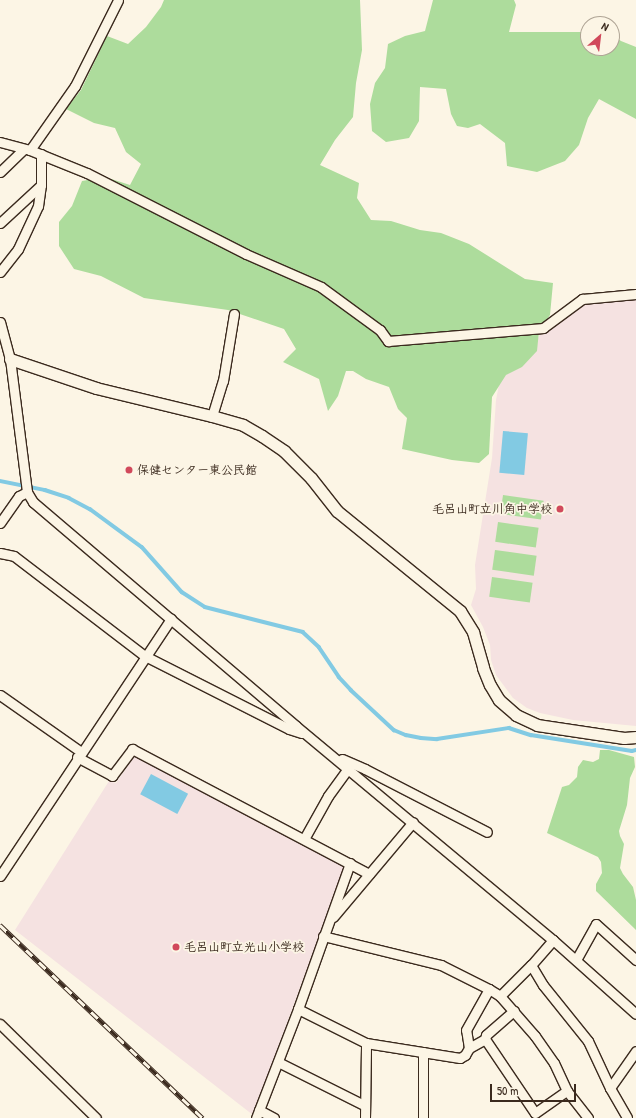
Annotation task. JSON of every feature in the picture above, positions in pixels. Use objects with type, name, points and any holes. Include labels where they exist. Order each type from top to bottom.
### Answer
[{"type":"street","points":[[0,172],[27,149],[75,86],[118,0]]},
{"type":"street","points":[[0,142],[41,154],[86,173],[246,254],[321,287],[380,330],[388,342],[543,328],[582,299],[636,294]]},
{"type":"street","points":[[0,272],[18,249],[38,206],[41,185],[41,154]]},
{"type":"street","points":[[0,223],[41,185]]},
{"type":"street","points":[[212,416],[223,381],[234,314]]},
{"type":"street","points":[[0,322],[2,334],[10,359],[27,492],[33,502],[308,736],[334,756],[553,940],[636,1014]]},
{"type":"street","points":[[10,359],[96,388],[212,416],[243,426],[262,436],[284,451],[311,478],[337,511],[457,607],[473,632],[482,668],[490,685],[499,700],[516,715],[536,725],[624,738],[636,737]]},
{"type":"street","points":[[0,523],[19,496],[27,492]]},
{"type":"street","points":[[0,553],[14,556],[146,656],[289,729],[308,736]]},
{"type":"street","points":[[0,876],[79,755],[171,619]]},
{"type":"street","points":[[0,695],[79,755],[112,776],[132,749],[369,874]]},
{"type":"street","points":[[334,756],[365,769],[487,832]]},
{"type":"street","points":[[304,839],[328,796],[348,768]]},
{"type":"street","points":[[330,921],[413,822]]},
{"type":"street","points":[[274,1118],[258,1114],[298,1010],[350,864]]},
{"type":"street","points":[[576,960],[596,924],[636,960]]},
{"type":"street","points":[[324,936],[441,965],[500,996],[535,1036],[554,1063],[566,1091],[588,1118]]},
{"type":"street","points":[[500,996],[531,965],[553,940]]},
{"type":"street","points":[[531,965],[543,985],[588,1041],[610,1088],[627,1118]]},
{"type":"street","points":[[469,1048],[466,1030],[489,989]]},
{"type":"street","points":[[298,1010],[366,1043],[460,1058],[465,1055],[469,1048],[485,1040],[486,1035],[514,1011]]},
{"type":"street","points":[[0,1024],[96,1118]]},
{"type":"street","points":[[485,1040],[535,1113],[566,1091]]},
{"type":"street","points":[[365,1118],[366,1043]]},
{"type":"street","points":[[610,1088],[636,1051]]},
{"type":"street","points":[[423,1052],[423,1118]]},
{"type":"street","points":[[278,1062],[364,1105]]},
{"type":"shaded area","name":"毛呂山町立川角中学校","points":[[636,297],[636,726],[573,720],[540,713],[527,708],[513,698],[496,675],[491,660],[490,645],[483,627],[471,605],[476,589],[475,565],[492,458],[496,400],[500,379],[523,362],[541,333],[580,304],[586,302]]},
{"type":"shaded area","name":"毛呂山町立光山小学校","points":[[135,756],[345,866],[253,1115],[15,930],[109,781],[116,783]]},
{"type":"green space","points":[[164,0],[360,0],[362,50],[356,83],[353,117],[335,140],[320,165],[359,183],[357,198],[371,220],[391,221],[420,230],[441,233],[469,244],[525,279],[553,283],[550,315],[539,331],[537,351],[522,367],[506,375],[492,397],[489,454],[479,463],[452,460],[402,449],[407,418],[398,409],[389,387],[366,379],[353,371],[346,371],[338,396],[328,411],[319,379],[283,362],[296,349],[284,329],[228,310],[144,298],[101,276],[74,269],[59,246],[59,222],[72,206],[82,181],[105,177],[130,185],[141,164],[126,152],[115,128],[94,123],[66,109],[81,90],[107,36],[128,44],[146,27],[161,7]]},
{"type":"green space","points":[[433,0],[514,0],[516,5],[509,32],[580,32],[580,56],[620,56],[620,40],[636,47],[636,119],[599,99],[588,118],[579,145],[565,161],[537,172],[507,166],[505,143],[480,124],[468,128],[457,126],[451,114],[446,89],[420,87],[419,121],[409,138],[386,142],[372,131],[370,104],[375,83],[385,68],[388,44],[405,36],[425,31]]},
{"type":"green space","points":[[503,495],[544,501],[541,520],[500,514]]},
{"type":"green space","points":[[498,522],[539,528],[536,548],[495,542]]},
{"type":"green space","points":[[495,550],[537,556],[534,576],[492,570]]},
{"type":"green space","points":[[492,577],[533,583],[530,603],[489,597]]},
{"type":"green space","points":[[600,750],[609,750],[634,757],[635,767],[630,778],[627,805],[619,831],[624,844],[620,868],[633,887],[636,900],[636,930],[596,891],[596,884],[602,873],[601,862],[598,857],[547,833],[562,787],[569,785],[577,777],[578,767],[583,760],[593,762],[599,759]]},
{"type":"water","points":[[503,431],[528,433],[524,475],[499,473]]},
{"type":"water","points":[[151,774],[188,794],[177,814],[140,794]]},
{"type":"waterway","points":[[0,481],[45,490],[69,498],[90,509],[142,547],[182,592],[205,607],[303,632],[319,647],[339,677],[351,690],[394,730],[406,735],[437,739],[509,728],[531,735],[632,751],[636,750]]},
{"type":"railway","points":[[0,925],[203,1118]]},
{"type":"place","name":"保健センター東公民館","points":[[129,470]]},
{"type":"place","name":"毛呂山町立川角中学校","points":[[560,509]]},
{"type":"place","name":"毛呂山町立光山小学校","points":[[176,947]]}]
